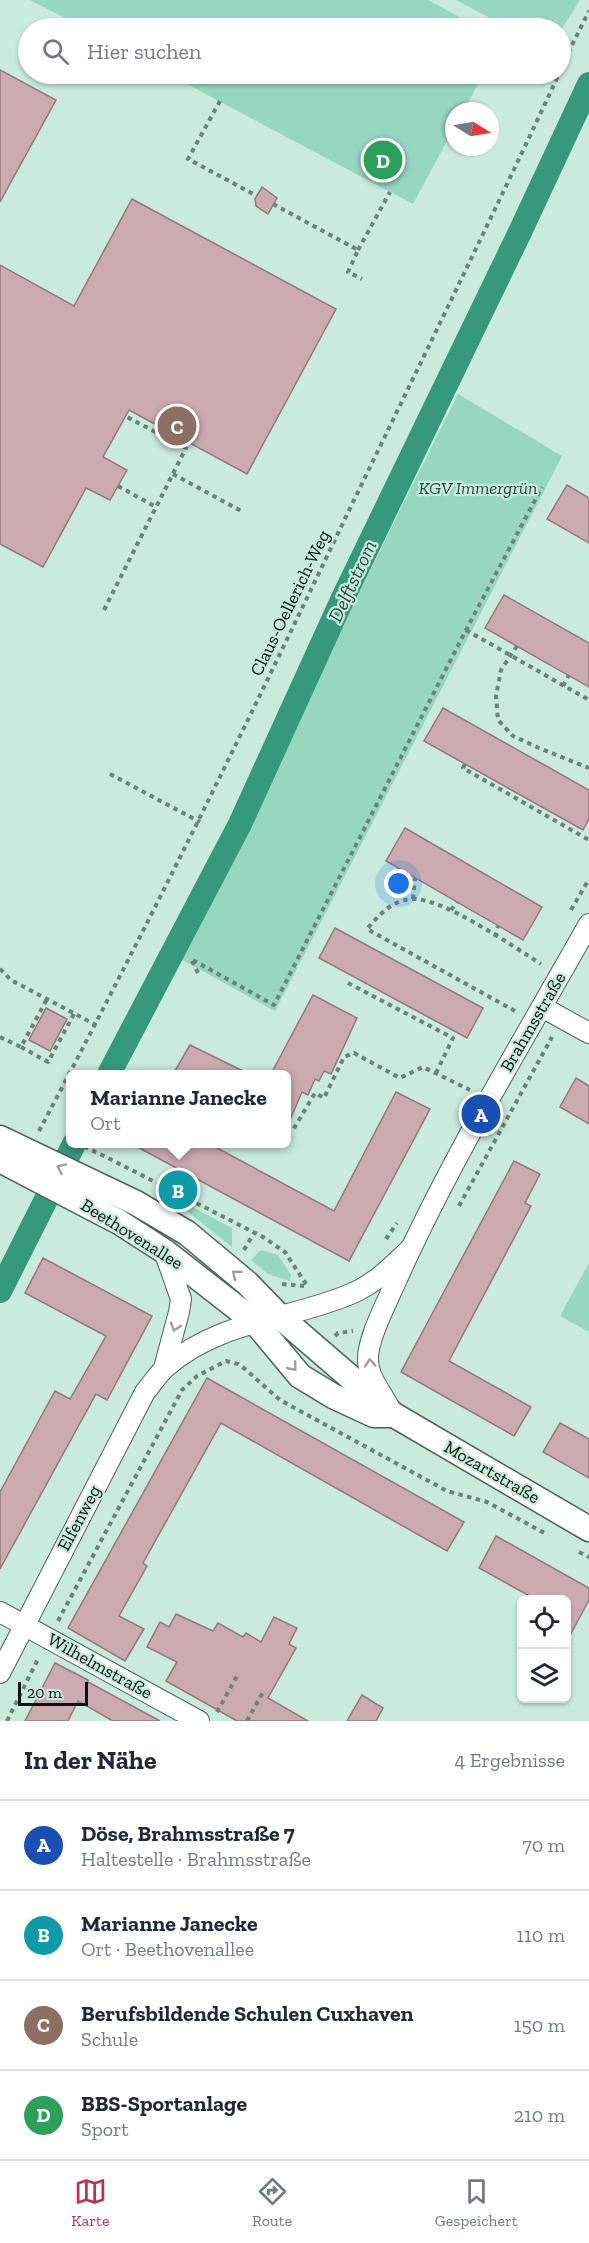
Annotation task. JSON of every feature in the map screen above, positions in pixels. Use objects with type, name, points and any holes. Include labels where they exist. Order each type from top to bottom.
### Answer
[{"type":"street","name":"Brahmsstraße","points":[[394,1415],[371,1375],[368,1360],[374,1335],[411,1248],[481,1114],[589,924]]},
{"type":"street","points":[[542,1007],[589,1033]]},
{"type":"street","name":"Beethovenallee","points":[[0,1138],[34,1158],[136,1203],[188,1233],[248,1283],[266,1318]]},
{"type":"street","name":"Beethovenallee","points":[[0,1160],[34,1158],[69,1195],[119,1221],[266,1318]]},
{"type":"street","name":"Brahmsstraße","points":[[266,1318],[353,1293],[376,1280],[411,1248]]},
{"type":"street","name":"Elfenweg","points":[[164,1251],[181,1299],[164,1368]]},
{"type":"street","name":"Elfenweg","points":[[0,1673],[145,1392],[164,1368],[198,1343],[233,1328],[266,1318]]},
{"type":"street","name":"Mozartstraße","points":[[266,1318],[300,1376],[333,1396],[374,1415],[394,1415],[589,1529]]},
{"type":"street","name":"Wilhelmstraße","points":[[0,1612],[199,1721]]},
{"type":"path","points":[[571,48],[589,11]]},
{"type":"path","name":"Claus-Oellerich-Weg","points":[[75,1070],[200,822],[462,280],[553,84]]},
{"type":"path","points":[[220,101],[188,159],[257,196]]},
{"type":"path","points":[[362,279],[348,272],[390,192]]},
{"type":"path","points":[[273,204],[358,250]]},
{"type":"path","points":[[104,610],[186,448],[125,416]]},
{"type":"path","points":[[173,474],[243,512]]},
{"type":"path","points":[[118,486],[156,507]]},
{"type":"path","points":[[198,974],[191,959],[274,1005],[542,487]]},
{"type":"path","points":[[466,630],[589,700]]},
{"type":"path","points":[[517,646],[501,670],[496,696],[498,720],[513,736],[589,768]]},
{"type":"path","points":[[563,686],[568,675]]},
{"type":"path","points":[[465,764],[463,768],[558,819],[589,840]]},
{"type":"path","points":[[110,774],[200,822]]},
{"type":"path","points":[[413,899],[416,878]]},
{"type":"path","points":[[568,917],[589,879]]},
{"type":"path","name":"Brahmsstraße","points":[[515,1011],[367,929],[382,911],[400,902],[413,899],[433,902],[451,910],[541,964]]},
{"type":"path","points":[[451,910],[457,902]]},
{"type":"path","points":[[495,937],[498,926]]},
{"type":"path","points":[[536,973],[547,955]]},
{"type":"path","points":[[0,969],[11,980],[96,1025]]},
{"type":"path","points":[[348,983],[453,1038],[436,1073]]},
{"type":"path","points":[[21,1047],[47,999]]},
{"type":"path","points":[[510,1021],[520,1001]]},
{"type":"path","points":[[0,1037],[48,1062],[74,1014]]},
{"type":"path","points":[[455,1213],[563,1018]]},
{"type":"path","points":[[291,1131],[315,1093],[324,1098],[345,1057],[354,1053],[400,1078],[423,1067],[470,1090]]},
{"type":"path","points":[[465,1101],[476,1080]]},
{"type":"path","name":"Claus-Oellerich-Weg","points":[[34,1158],[66,1089]]},
{"type":"path","points":[[87,1148],[254,1233],[285,1252],[308,1287],[319,1283]]},
{"type":"path","points":[[383,1243],[402,1216]]},
{"type":"path","points":[[243,1251],[254,1233]]},
{"type":"path","points":[[7,1721],[182,1390],[197,1376],[226,1361],[238,1364],[245,1369],[280,1400],[447,1491],[487,1502],[554,1538]]},
{"type":"path","points":[[573,1549],[589,1557]]},
{"type":"path","points":[[212,1721],[237,1676]]},
{"type":"path","points":[[247,1721],[263,1692]]},
{"type":"green space","points":[[30,0],[428,0],[461,18],[65,18]]},
{"type":"green space","points":[[456,0],[580,0],[569,18],[490,18]]},
{"type":"green space","points":[[187,84],[478,84],[468,102],[445,102],[445,145],[413,204]]},
{"type":"green space","name":"KGV Immergrün","points":[[458,394],[562,456],[275,1011],[177,957]]},
{"type":"green space","points":[[173,1197],[232,1228],[232,1247],[173,1200]]},
{"type":"green space","points":[[261,1250],[278,1255],[291,1275],[290,1281],[268,1274],[251,1260]]},
{"type":"green space","points":[[589,1263],[589,1332],[560,1316]]},
{"type":"building","points":[[0,70],[18,80],[18,84],[26,84],[56,100],[0,202]]},
{"type":"building","points":[[262,187],[277,198],[268,214],[256,206],[255,199]]},
{"type":"building","points":[[132,199],[336,309],[247,474],[129,410],[103,457],[127,470],[110,500],[86,488],[43,567],[0,544],[0,265],[74,306]]},
{"type":"building","points":[[567,485],[589,498],[589,543],[547,519]]},
{"type":"building","points":[[504,595],[589,643],[589,687],[485,628]]},
{"type":"building","points":[[443,708],[589,790],[589,819],[583,830],[424,741]]},
{"type":"building","points":[[405,828],[542,907],[523,940],[386,861]]},
{"type":"building","points":[[335,928],[483,1008],[467,1038],[319,958]]},
{"type":"building","points":[[313,995],[357,1018],[331,1074],[324,1071],[319,1081],[315,1079],[308,1095],[302,1092],[291,1117],[291,1070],[273,1070]]},
{"type":"building","points":[[46,1008],[67,1019],[50,1051],[29,1040]]},
{"type":"building","points":[[190,1045],[241,1070],[175,1070]]},
{"type":"building","points":[[576,1078],[589,1086],[589,1124],[560,1107]]},
{"type":"building","points":[[396,1092],[430,1109],[349,1261],[139,1148],[217,1148],[334,1211]]},
{"type":"building","points":[[514,1161],[540,1174],[525,1203],[531,1206],[449,1361],[531,1407],[514,1436],[401,1372]]},
{"type":"building","points":[[43,1258],[152,1316],[107,1400],[96,1394],[0,1569],[0,1492],[55,1391],[70,1399],[106,1336],[25,1293]]},
{"type":"building","points":[[207,1378],[464,1522],[447,1551],[221,1423],[143,1563],[147,1566],[119,1616],[144,1629],[125,1661],[68,1628]]},
{"type":"building","points":[[560,1423],[589,1439],[589,1478],[543,1452]]},
{"type":"building","points":[[496,1536],[589,1588],[589,1600],[571,1634],[571,1595],[528,1595],[479,1568]]},
{"type":"building","points":[[176,1614],[213,1631],[218,1623],[243,1637],[246,1633],[261,1642],[274,1617],[297,1628],[289,1644],[296,1648],[268,1698],[308,1721],[237,1721],[166,1681],[177,1662],[147,1647],[160,1622],[169,1627]]},
{"type":"building","points":[[55,1663],[160,1721],[113,1721],[78,1701],[68,1721],[25,1721]]},
{"type":"building","points":[[362,1695],[383,1708],[376,1721],[347,1721]]},
{"type":"waterway","name":"Delftstrom","points":[[111,1070],[240,824],[343,598],[589,84]]},
{"type":"waterway","name":"Delftstrom","points":[[0,1291],[72,1148]]},
{"type":"place","name":"BBS-Sportanlage","points":[[383,160]]},
{"type":"place","name":"Berufsbildende Schulen Cuxhaven","points":[[177,426]]},
{"type":"place","name":"Döse, Brahmsstraße 7","points":[[481,1114]]},
{"type":"place","name":"Marianne Janecke","points":[[178,1190]]}]
